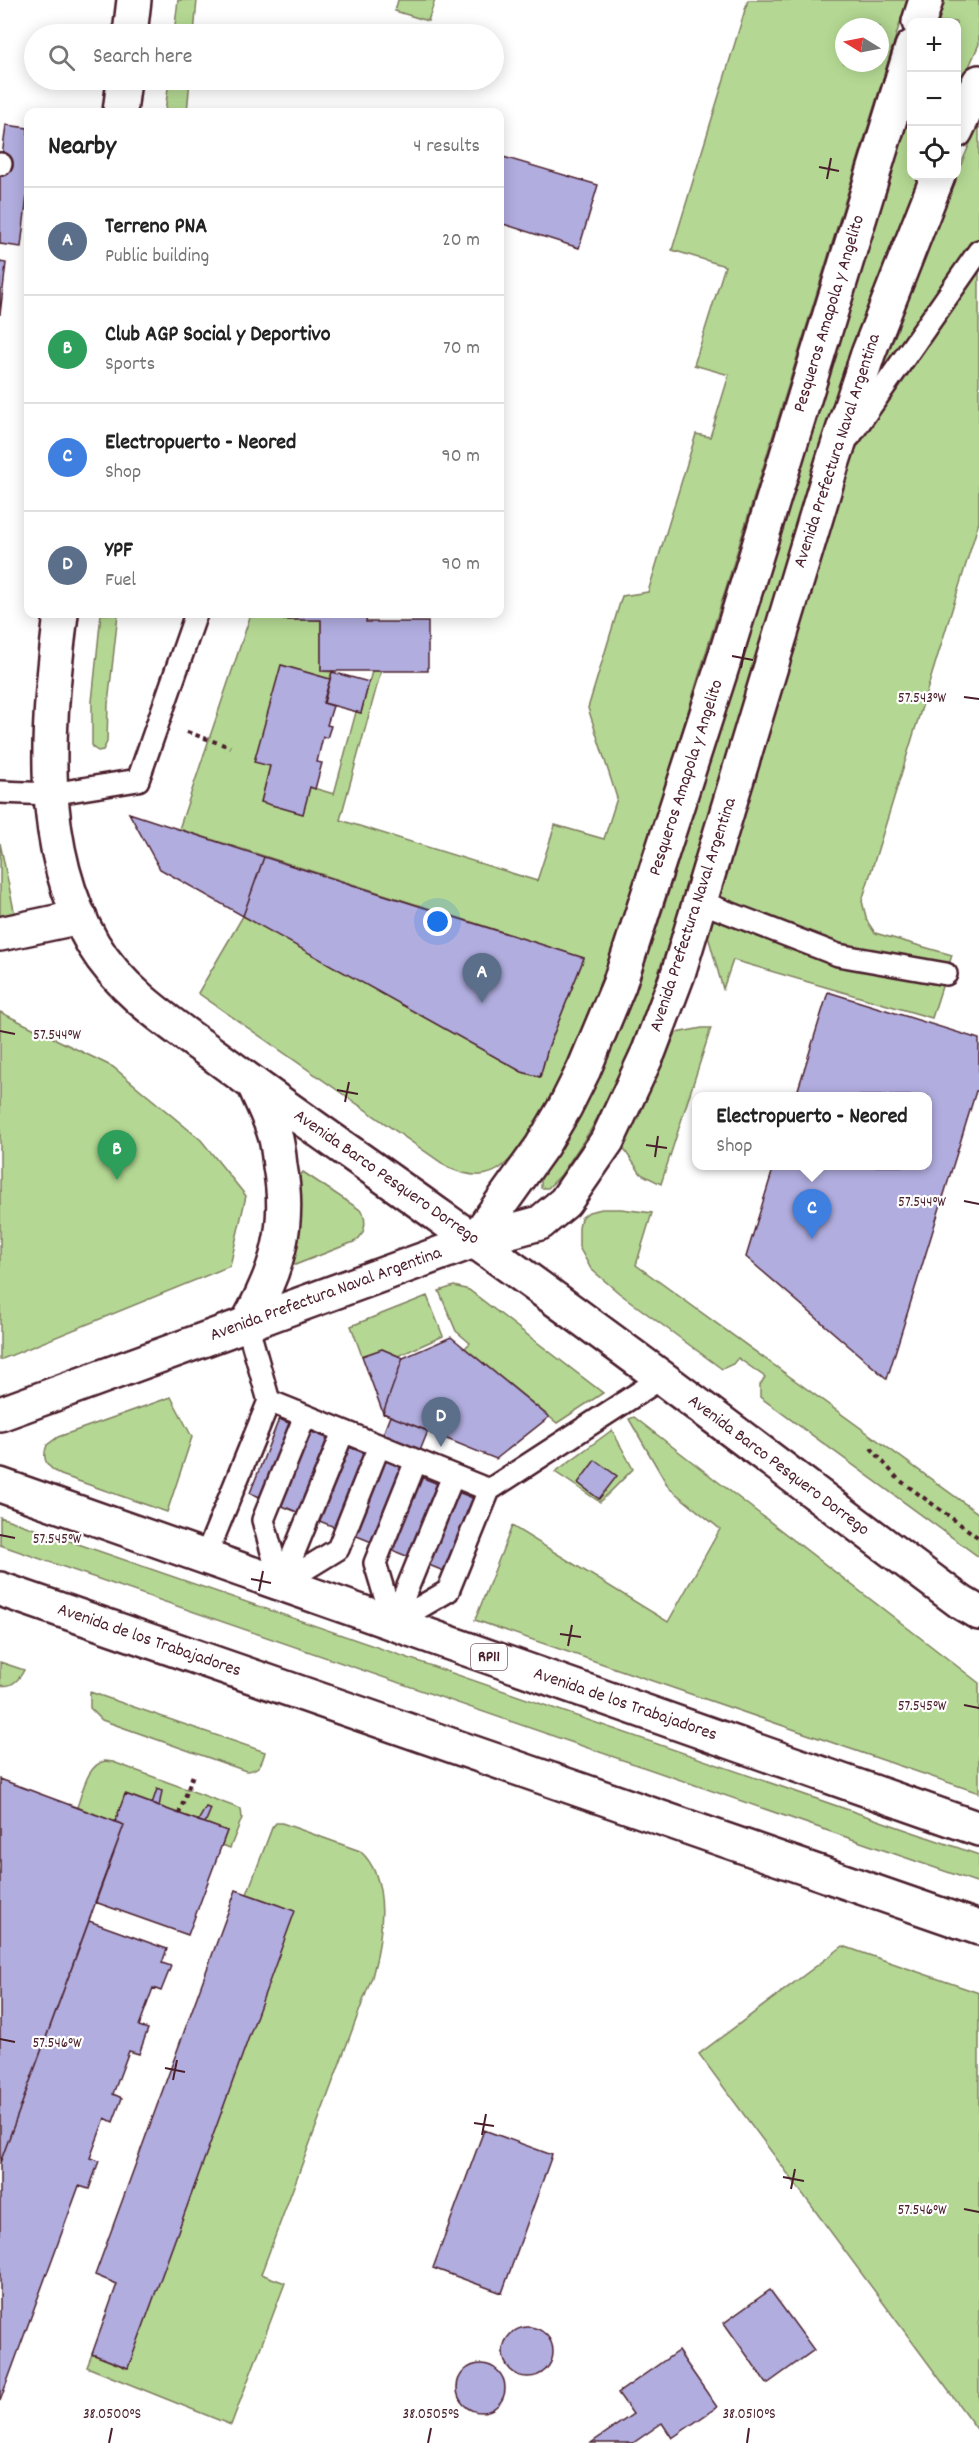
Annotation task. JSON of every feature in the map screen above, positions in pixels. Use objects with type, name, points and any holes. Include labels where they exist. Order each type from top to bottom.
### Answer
[{"type":"main road","points":[[131,24],[134,0]]},
{"type":"main road","points":[[920,18],[926,0]]},
{"type":"main road","name":"Pesqueros Amapola y Angelito","points":[[474,1240],[542,1146],[565,1107],[584,1069],[619,985],[722,670],[907,63]]},
{"type":"main road","points":[[959,126],[979,82]]},
{"type":"main road","points":[[120,108],[123,90]]},
{"type":"main road","name":"Avenida Prefectura Naval Argentina","points":[[0,1414],[474,1240],[540,1223],[565,1202],[607,1141],[649,1051],[678,975],[833,461],[886,304],[936,180]]},
{"type":"main road","name":"Avenida Barco Pesquero Dorrego","points":[[60,618],[49,757],[51,794],[64,872],[80,917],[94,945],[119,979],[153,1010],[474,1240],[973,1613]]},
{"type":"main road","points":[[0,934],[80,917]]},
{"type":"main road","points":[[247,1324],[273,1273],[285,1217],[283,1184],[275,1135],[254,1084]]},
{"type":"main road","name":"Avenida de los Trabajadores","points":[[0,1485],[979,1829]]},
{"type":"main road","name":"Avenida de los Trabajadores","points":[[0,1589],[979,1928]]},
{"type":"lane","points":[[833,461],[979,251]]},
{"type":"lane","points":[[0,792],[51,794],[138,780],[195,618]]},
{"type":"lane","points":[[701,902],[838,955],[946,974]]},
{"type":"lane","points":[[205,1558],[268,1401],[247,1324]]},
{"type":"lane","points":[[393,1623],[448,1591],[489,1490],[660,1379]]},
{"type":"lane","points":[[268,1401],[489,1490]]},
{"type":"lane","points":[[281,1584],[263,1520],[305,1416]]},
{"type":"lane","points":[[281,1584],[343,1432]]},
{"type":"lane","points":[[281,1584],[338,1549],[379,1446]]},
{"type":"lane","points":[[393,1623],[375,1563],[416,1461]]},
{"type":"lane","points":[[393,1623],[453,1476]]},
{"type":"path","points":[[158,722],[230,747]]},
{"type":"path","points":[[871,1448],[898,1479],[979,1538]]},
{"type":"path","points":[[179,1814],[194,1772]]},
{"type":"green space","points":[[178,0],[197,0],[195,24],[175,24]]},
{"type":"green space","points":[[398,0],[435,0],[428,21],[395,11]]},
{"type":"green space","points":[[748,0],[907,0],[889,58],[889,18],[835,18],[835,72],[885,72],[658,812],[612,951],[570,1057],[536,1125],[515,1154],[498,1170],[484,1175],[463,1173],[449,1168],[198,993],[243,916],[522,1072],[540,1077],[548,1048],[584,958],[179,829],[250,618],[283,618],[321,620],[321,671],[332,672],[330,679],[282,665],[270,766],[261,802],[302,813],[310,787],[334,794],[356,712],[361,713],[372,671],[381,671],[340,820],[537,881],[555,825],[604,839],[617,798],[588,708],[622,596],[648,592],[696,434],[710,437],[729,375],[694,365],[725,266],[672,250]]},
{"type":"green space","points":[[944,0],[979,0],[979,44],[961,85],[961,18],[938,18]]},
{"type":"green space","points":[[168,90],[189,90],[187,108],[166,108]]},
{"type":"green space","points":[[907,116],[907,180],[920,180],[842,377],[681,906],[642,1021],[614,1087],[590,1131],[561,1175],[548,1188],[541,1188],[541,1178],[581,1113],[614,1044],[666,901]]},
{"type":"green space","points":[[979,122],[979,522],[862,901],[867,921],[875,933],[952,955],[932,1018],[733,960],[723,989],[708,936],[861,421],[948,196],[955,180],[961,180],[961,165]]},
{"type":"green space","points":[[101,618],[118,618],[108,704],[107,742],[103,750],[98,751],[92,747],[92,702]]},
{"type":"green space","points":[[0,843],[15,915],[0,917]]},
{"type":"green space","points":[[0,1012],[113,1067],[201,1140],[246,1196],[230,1266],[0,1360]]},
{"type":"green space","points":[[711,1028],[661,1184],[641,1174],[623,1148],[676,1033]]},
{"type":"green space","points":[[303,1172],[359,1209],[364,1217],[365,1225],[356,1241],[295,1265],[293,1263],[300,1229],[300,1176]]},
{"type":"green space","points":[[602,1209],[652,1213],[636,1265],[979,1514],[979,1557],[760,1397],[760,1385],[765,1377],[738,1358],[733,1364],[722,1369],[619,1293],[591,1269],[579,1247],[579,1228],[581,1218],[589,1212]]},
{"type":"green space","points":[[454,1286],[469,1290],[603,1393],[557,1423],[465,1348],[470,1343],[456,1331],[439,1291]]},
{"type":"green space","points":[[427,1296],[443,1336],[398,1356],[382,1349],[362,1356],[351,1326]]},
{"type":"green space","points":[[171,1397],[192,1437],[167,1512],[61,1475],[46,1463],[47,1445],[58,1437]]},
{"type":"green space","points":[[634,1417],[979,1683],[979,1793],[475,1620],[512,1526],[668,1622],[720,1529],[669,1488],[629,1419]]},
{"type":"green space","points":[[612,1430],[633,1469],[600,1502],[555,1472]]},
{"type":"green space","points":[[0,1517],[979,1855],[979,1883],[0,1545]]},
{"type":"green space","points":[[0,1662],[24,1670],[15,1682],[0,1685]]},
{"type":"green space","points":[[90,1692],[265,1752],[263,1760],[257,1768],[246,1771],[102,1720],[90,1708]]},
{"type":"green space","points":[[105,1761],[241,1809],[242,1818],[230,1848],[222,1845],[227,1831],[126,1794],[115,1822],[77,1807],[90,1773],[99,1763]]},
{"type":"green space","points":[[276,1823],[282,1823],[360,1851],[370,1863],[377,1877],[382,1911],[381,1928],[372,1977],[261,2274],[285,2283],[231,2425],[87,2367],[92,2354],[127,2368],[294,1911],[247,1894],[272,1828]]},
{"type":"green space","points":[[843,1946],[979,1993],[979,2432],[699,2054]]},
{"type":"building","points":[[6,125],[24,127],[24,221],[21,247],[0,244],[0,172]]},
{"type":"building","points":[[504,157],[598,185],[579,248],[504,224]]},
{"type":"building","points":[[0,262],[6,263],[0,315]]},
{"type":"building","points":[[283,618],[366,618],[366,622],[428,622],[428,671],[321,671],[321,620],[283,620]]},
{"type":"building","points":[[281,665],[330,679],[323,703],[333,706],[327,725],[331,726],[327,738],[323,737],[317,762],[322,763],[315,789],[310,787],[303,814],[261,802],[270,766],[254,762]]},
{"type":"building","points":[[332,672],[369,682],[361,713],[324,703]]},
{"type":"building","points":[[129,813],[264,857],[243,916],[160,869]]},
{"type":"building","points":[[264,857],[584,958],[548,1048],[540,1077],[522,1072],[243,916]]},
{"type":"building","points":[[828,992],[979,1039],[979,1091],[976,1091],[887,1379],[746,1257],[773,1170],[932,1170],[932,1092],[797,1092]]},
{"type":"building","points":[[451,1337],[549,1417],[496,1459],[383,1413],[403,1358]]},
{"type":"building","points":[[382,1349],[403,1358],[383,1413],[362,1356]]},
{"type":"building","points":[[390,1416],[428,1431],[411,1473],[490,1505],[461,1578],[250,1493],[279,1419],[374,1457]]},
{"type":"building","points":[[595,1460],[617,1476],[599,1499],[578,1483]]},
{"type":"building","points":[[0,1779],[124,1825],[0,2163]]},
{"type":"building","points":[[157,1789],[162,1791],[159,1807],[152,1804]]},
{"type":"building","points":[[125,1794],[227,1831],[188,1935],[95,1902],[124,1825],[115,1822]]},
{"type":"building","points":[[206,1807],[211,1809],[205,1823],[198,1821]]},
{"type":"building","points":[[236,1890],[295,1911],[128,2368],[92,2354],[117,2284],[95,2275]]},
{"type":"building","points":[[89,1921],[167,1949],[162,1963],[171,1966],[161,1991],[153,1988],[139,2026],[148,2029],[139,2054],[129,2051],[113,2094],[122,2098],[113,2122],[105,2118],[90,2158],[99,2161],[89,2189],[79,2186],[0,2401],[0,2163]]},
{"type":"building","points":[[484,2130],[552,2155],[502,2293],[433,2268]]},
{"type":"building","points":[[770,2290],[814,2350],[767,2384],[724,2323]]},
{"type":"building","points":[[528,2327],[537,2329],[548,2338],[553,2352],[551,2361],[542,2372],[528,2377],[519,2375],[508,2366],[503,2352],[505,2343],[514,2332]]},
{"type":"building","points":[[678,2351],[717,2407],[672,2438],[662,2423],[633,2443],[591,2443],[633,2414],[618,2393]]},
{"type":"building","points":[[481,2364],[498,2371],[505,2388],[498,2405],[481,2412],[464,2405],[457,2388],[464,2371]]},
{"type":"place","name":"Terreno PNA","points":[[482,1003]]},
{"type":"place","name":"Club AGP Social y Deportivo","points":[[117,1180]]},
{"type":"place","name":"Electropuerto - Neored","points":[[812,1239]]},
{"type":"place","name":"YPF","points":[[441,1447]]}]
